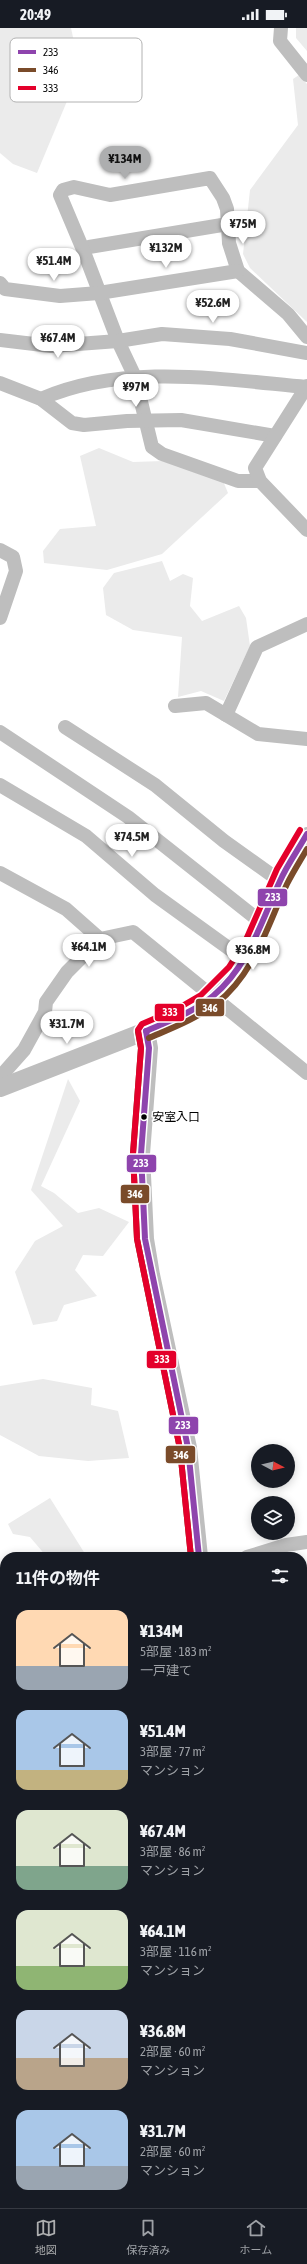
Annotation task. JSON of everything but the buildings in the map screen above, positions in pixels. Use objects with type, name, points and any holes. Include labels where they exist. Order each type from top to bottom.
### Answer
[{"type":"street","points":[[281,28],[280,41],[307,75]]},
{"type":"street","points":[[260,481],[238,481],[162,454],[152,447],[147,421],[135,377],[118,341],[84,252],[60,195],[63,190],[74,187],[110,196],[210,178],[223,198],[227,209],[229,243],[238,271],[288,314],[307,337]]},
{"type":"street","points":[[84,252],[88,247],[228,224]]},
{"type":"street","points":[[0,282],[5,289],[60,296],[99,293],[238,271]]},
{"type":"street","points":[[0,340],[51,346],[118,341],[162,334],[230,339],[307,353]]},
{"type":"street","points":[[41,399],[64,389],[135,377],[206,378],[306,386],[255,468],[260,481],[307,530]]},
{"type":"street","points":[[0,383],[41,399],[72,423],[84,425],[182,420],[275,436]]},
{"type":"street","points":[[0,550],[13,557],[16,571],[0,618]]},
{"type":"street","points":[[226,715],[257,646],[307,624]]},
{"type":"street","points":[[176,706],[206,703],[258,734],[307,739]]},
{"type":"street","points":[[66,727],[155,785],[224,841],[280,881]]},
{"type":"street","points":[[0,732],[128,817],[262,923]]},
{"type":"street","points":[[0,785],[86,836],[155,895],[245,960]]},
{"type":"street","points":[[0,1088],[190,1012],[226,985],[245,960],[280,881],[305,839]]},
{"type":"street","points":[[0,873],[66,909],[100,939]]},
{"type":"street","points":[[0,1077],[24,1050],[45,1012],[46,1002],[67,972],[100,939],[133,932],[307,1073]]},
{"type":"street","points":[[146,1030],[148,1048],[141,1154],[144,1239],[150,1275],[188,1448],[198,1552]]},
{"type":"street","points":[[263,1552],[286,1545],[307,1542]]},
{"type":"shaded area","points":[[0,28],[71,28],[73,38],[10,38],[10,102],[67,102],[37,173],[13,164],[0,153]]},
{"type":"shaded area","points":[[296,28],[307,28],[307,51],[296,38]]},
{"type":"shaded area","points":[[299,75],[307,84],[307,322],[250,268],[243,254],[250,190],[298,125],[293,79]]},
{"type":"shaded area","points":[[99,448],[133,462],[163,461],[223,481],[228,493],[162,554],[107,570],[44,563],[43,551],[60,529],[96,526],[80,456]]},
{"type":"shaded area","points":[[162,561],[170,581],[183,574],[193,578],[190,606],[202,621],[239,606],[246,618],[250,646],[224,701],[201,691],[178,697],[182,637],[133,630],[106,615],[103,588],[114,573]]},
{"type":"shaded area","points":[[68,1079],[80,1101],[41,1186],[54,1193],[78,1213],[99,1208],[129,1222],[103,1256],[83,1255],[75,1270],[97,1296],[64,1305],[57,1321],[33,1325],[15,1272],[35,1241],[63,1226],[31,1190]]},
{"type":"shaded area","points":[[43,1379],[92,1388],[91,1405],[118,1411],[129,1458],[88,1461],[39,1456],[0,1435],[0,1386]]},
{"type":"shaded area","points":[[50,1498],[84,1552],[43,1552],[30,1537],[13,1534],[8,1524]]},
{"type":"transit line","name":"333","points":[[190,1552],[180,1449],[137,1239],[133,1154],[141,1048],[138,1030],[142,1024],[177,1009],[201,995],[229,967],[245,942],[277,869],[300,830]]},
{"type":"transit line","name":"233","points":[[146,1031],[181,1016],[206,1002],[236,971],[253,943],[289,863],[307,834]]},
{"type":"transit line","name":"346","points":[[149,1038],[201,1014],[217,1003],[241,978],[259,948],[287,884],[307,849]]},
{"type":"transit line","name":"233","points":[[146,1031],[149,1048],[141,1154],[145,1239],[188,1448],[198,1552]]},
{"type":"transit line","name":"346","points":[[138,1032],[141,1048],[133,1153],[137,1239],[180,1449],[190,1552]]},
{"type":"place","name":"安室入口","points":[[144,1117]]}]
